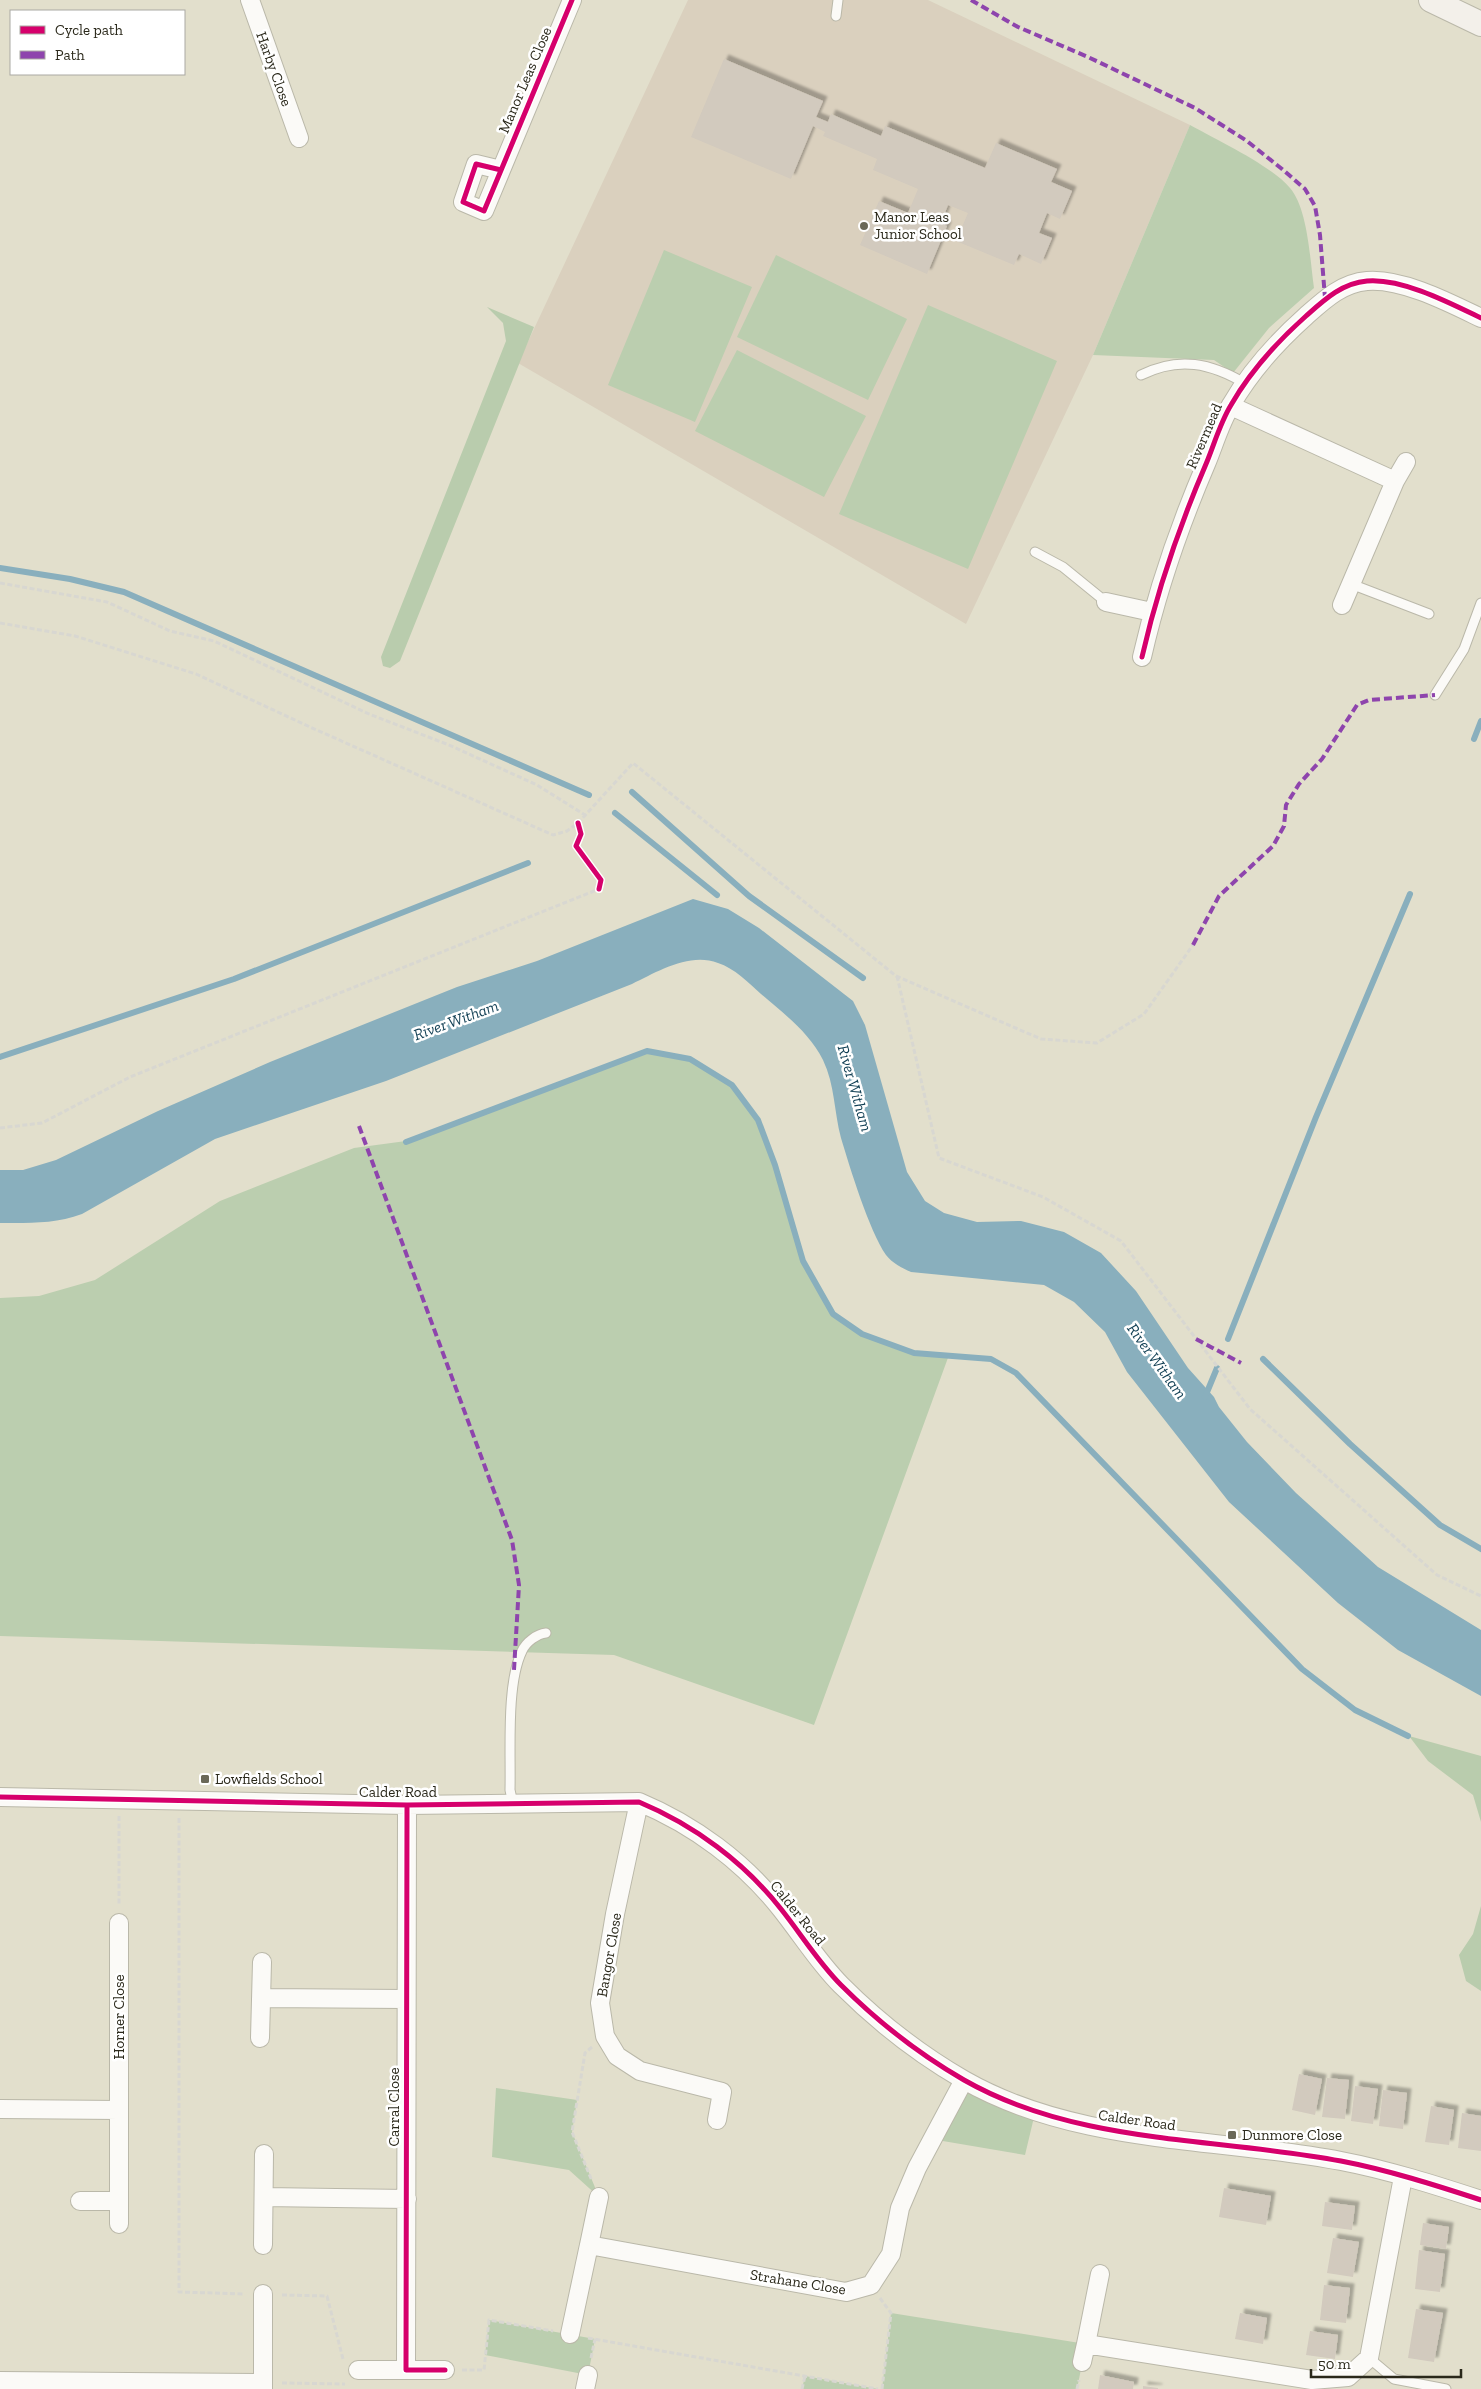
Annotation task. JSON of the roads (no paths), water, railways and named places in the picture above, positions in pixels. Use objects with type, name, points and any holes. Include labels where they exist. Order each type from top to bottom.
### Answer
[{"type":"street","name":"Harby Close","points":[[250,0],[299,138]]},
{"type":"street","name":"Manor Leas Close","points":[[501,170],[572,0]]},
{"type":"street","points":[[1431,0],[1481,24]]},
{"type":"street","name":"Rivermead","points":[[1142,657],[1152,612],[1183,517],[1230,406],[1282,339],[1325,298],[1343,288],[1366,281],[1388,282],[1415,290],[1481,318]]},
{"type":"street","name":"Rivermead","points":[[1230,406],[1395,481]]},
{"type":"street","points":[[1342,605],[1395,481],[1406,462]]},
{"type":"street","points":[[1106,602],[1152,612]]},
{"type":"street","name":"Calder Road","points":[[0,1797],[407,1805],[639,1802],[669,1814],[710,1841],[745,1868],[780,1907],[840,1984],[898,2037],[964,2080],[1035,2113],[1093,2127],[1341,2161],[1481,2200]]},
{"type":"street","name":"Bangor Close","points":[[639,1802],[615,1914],[600,2003],[605,2036],[617,2056],[640,2071],[722,2092],[717,2120]]},
{"type":"street","name":"Carral Close","points":[[406,2370],[407,1805]]},
{"type":"street","name":"Horner Close","points":[[119,1923],[119,2224]]},
{"type":"street","points":[[260,2038],[262,1962]]},
{"type":"street","points":[[261,1998],[406,1999]]},
{"type":"street","name":"Strahane Close","points":[[589,2245],[846,2292],[871,2285],[891,2254],[900,2208],[917,2168],[964,2080]]},
{"type":"street","points":[[0,2108],[119,2110]]},
{"type":"street","points":[[263,2245],[264,2154]]},
{"type":"street","points":[[1086,2344],[1312,2380],[1348,2377],[1369,2358],[1403,2177]]},
{"type":"street","points":[[264,2196],[406,2199]]},
{"type":"street","points":[[570,2334],[599,2197]]},
{"type":"street","points":[[80,2202],[119,2201]]},
{"type":"street","points":[[1082,2362],[1100,2274]]},
{"type":"street","points":[[0,2381],[264,2386],[263,2294]]},
{"type":"street","points":[[352,2368],[445,2370]]},
{"type":"lane","points":[[836,16],[838,0]]},
{"type":"lane","points":[[1141,375],[1158,367],[1178,364],[1201,365],[1223,370],[1246,384]]},
{"type":"lane","points":[[1035,552],[1063,567],[1106,602]]},
{"type":"lane","points":[[1350,584],[1429,614]]},
{"type":"lane","points":[[1435,695],[1464,649],[1481,603]]},
{"type":"lane","points":[[513,1804],[510,1790],[514,1670],[522,1648],[538,1634],[546,1632]]},
{"type":"lane","points":[[1369,2358],[1394,2379],[1446,2389]]},
{"type":"water","name":"River Witham","points":[[693,899],[728,909],[759,928],[853,1001],[865,1025],[907,1172],[925,1201],[944,1213],[977,1222],[1021,1221],[1064,1232],[1101,1253],[1136,1291],[1188,1368],[1214,1397],[1219,1407],[1247,1442],[1296,1493],[1378,1567],[1481,1630],[1481,1696],[1398,1650],[1338,1603],[1229,1502],[1127,1372],[1105,1332],[1074,1302],[1044,1285],[911,1272],[888,1258],[873,1230],[855,1182],[841,1138],[830,1079],[823,1060],[811,1041],[787,1016],[741,976],[730,968],[718,963],[696,960],[674,965],[632,984],[386,1081],[215,1139],[82,1214],[52,1221],[0,1223],[0,1170],[23,1170],[56,1160],[158,1111],[270,1062],[457,987],[537,961]]},
{"type":"waterway","points":[[0,568],[70,579],[124,592],[589,795]]},
{"type":"waterway","points":[[1474,739],[1481,721]]},
{"type":"waterway","points":[[632,792],[749,896],[863,978]]},
{"type":"waterway","points":[[615,813],[717,895]]},
{"type":"waterway","points":[[0,1057],[234,979],[528,863]]},
{"type":"waterway","points":[[1228,1339],[1316,1117],[1410,894]]},
{"type":"waterway","points":[[406,1142],[647,1051],[690,1059],[732,1085],[758,1120],[775,1165],[803,1261],[833,1314],[862,1334],[914,1353],[991,1359],[1016,1373],[1302,1669],[1355,1710],[1408,1736]]},
{"type":"waterway","points":[[1263,1359],[1350,1444],[1440,1525],[1481,1549]]},
{"type":"waterway","points":[[1205,1397],[1217,1368]]},
{"type":"place","name":"Manor Leas Junior School","points":[[864,226]]},
{"type":"place","name":"Lowfields School","points":[[205,1779]]},
{"type":"place","name":"Dunmore Close","points":[[1232,2135]]}]
